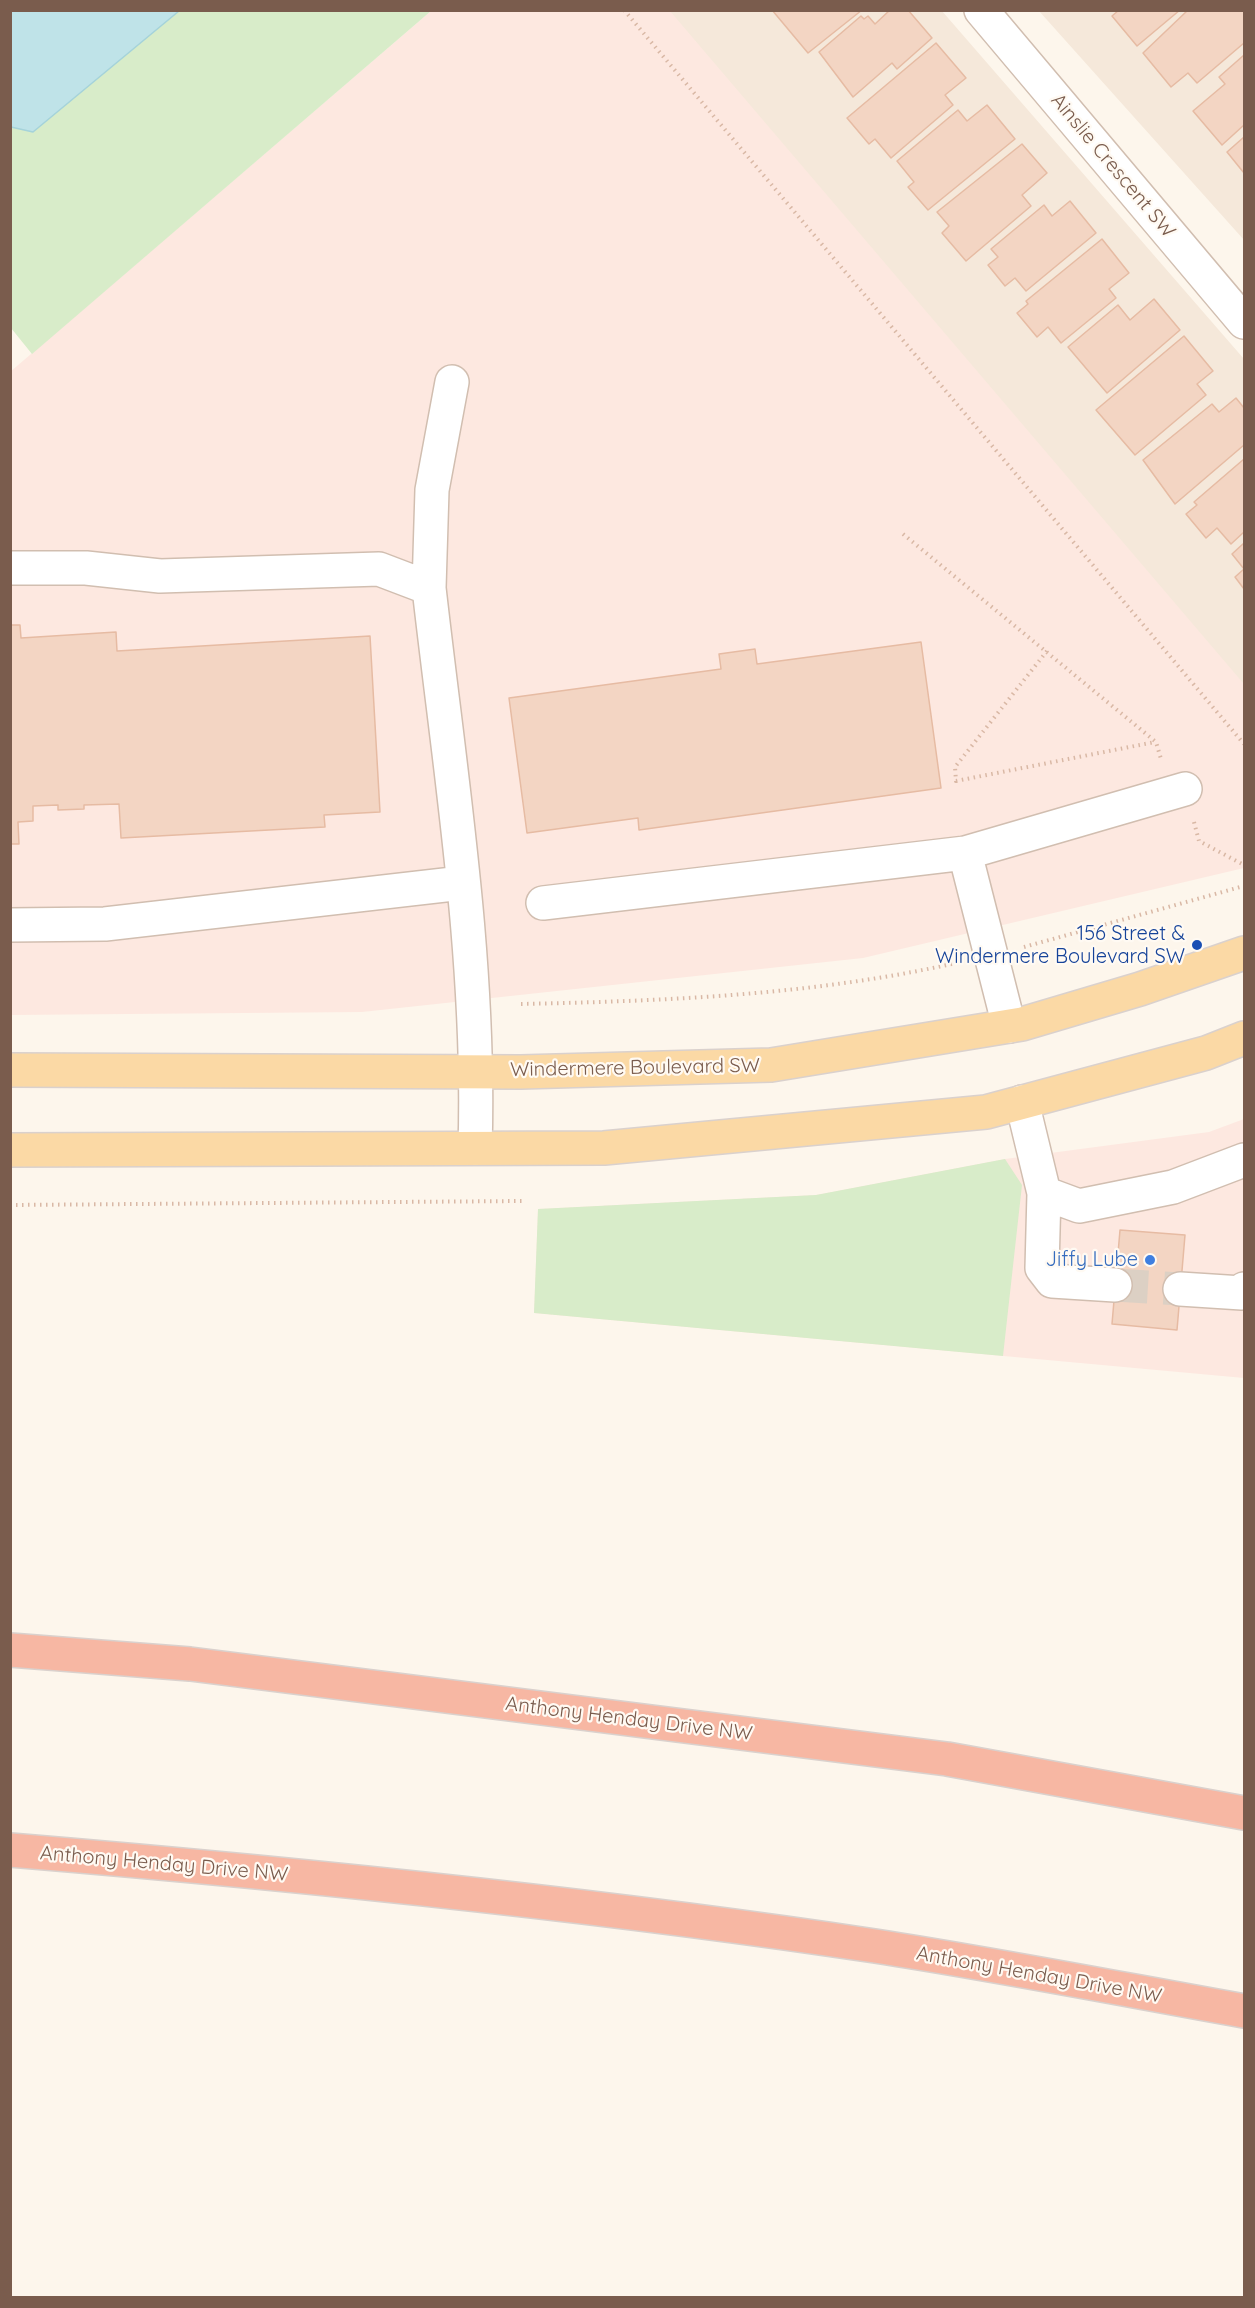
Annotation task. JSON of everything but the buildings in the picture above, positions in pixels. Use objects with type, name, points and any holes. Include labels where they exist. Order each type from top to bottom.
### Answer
[{"type":"highway","name":"Anthony Henday Drive NW","points":[[10,1650],[190,1664],[947,1758],[1245,1813]]},
{"type":"highway","name":"Anthony Henday Drive NW","points":[[10,1850],[176,1864],[561,1904],[876,1947],[1245,2011]]},
{"type":"main road","name":"Windermere Boulevard SW","points":[[10,1070],[478,1072],[771,1065],[1009,1026],[1140,989],[1245,952]]},
{"type":"main road","points":[[10,1150],[604,1148],[986,1112],[1206,1053],[1245,1038]]},
{"type":"street","name":"Ainslie Crescent SW","points":[[981,10],[1245,322]]},
{"type":"street","points":[[452,382],[432,490],[429,588],[472,964],[478,1072],[475,1148]]},
{"type":"street","points":[[10,568],[86,568],[160,576],[379,569],[429,588]]},
{"type":"street","points":[[543,903],[965,853],[1185,789]]},
{"type":"street","points":[[965,853],[1009,1026]]},
{"type":"street","points":[[10,925],[105,924],[462,883]]},
{"type":"street","points":[[1022,1102],[1044,1193],[1042,1268],[1052,1281],[1115,1285]]},
{"type":"street","points":[[1044,1193],[1079,1206],[1173,1187],[1245,1160]]},
{"type":"street","points":[[1180,1289],[1242,1293],[1245,1289]]},
{"type":"path","points":[[624,10],[1245,744]]},
{"type":"path","points":[[903,534],[1156,742],[1164,769],[1179,767],[1199,841],[1245,866]]},
{"type":"path","points":[[1047,651],[955,767],[956,781],[1156,742]]},
{"type":"path","points":[[521,1004],[706,998],[787,990],[953,964],[1036,944],[1245,886]]},
{"type":"path","points":[[10,1205],[523,1201]]},
{"type":"shaded area","points":[[431,11],[670,11],[1244,684],[1244,868],[863,958],[362,1012],[11,1015],[10,372]]},
{"type":"shaded area","points":[[669,11],[942,11],[1244,359],[1244,689]]},
{"type":"shaded area","points":[[1039,11],[1244,11],[1244,240]]},
{"type":"shaded area","points":[[1244,1119],[1244,1378],[534,1313],[538,1209],[816,1195],[1005,1159],[1209,1132]]},
{"type":"green space","points":[[10,11],[431,11],[32,354],[11,328]]},
{"type":"green space","points":[[1005,1159],[1022,1185],[1003,1356],[534,1313],[538,1209],[816,1195]]},
{"type":"water","points":[[10,11],[179,11],[33,132],[11,127]]},
{"type":"tunnel","points":[[1115,1285],[1180,1289]]},
{"type":"place","name":"156 Street & Windermere Boulevard SW","points":[[1197,945]]},
{"type":"place","name":"Jiffy Lube","points":[[1150,1260]]}]
